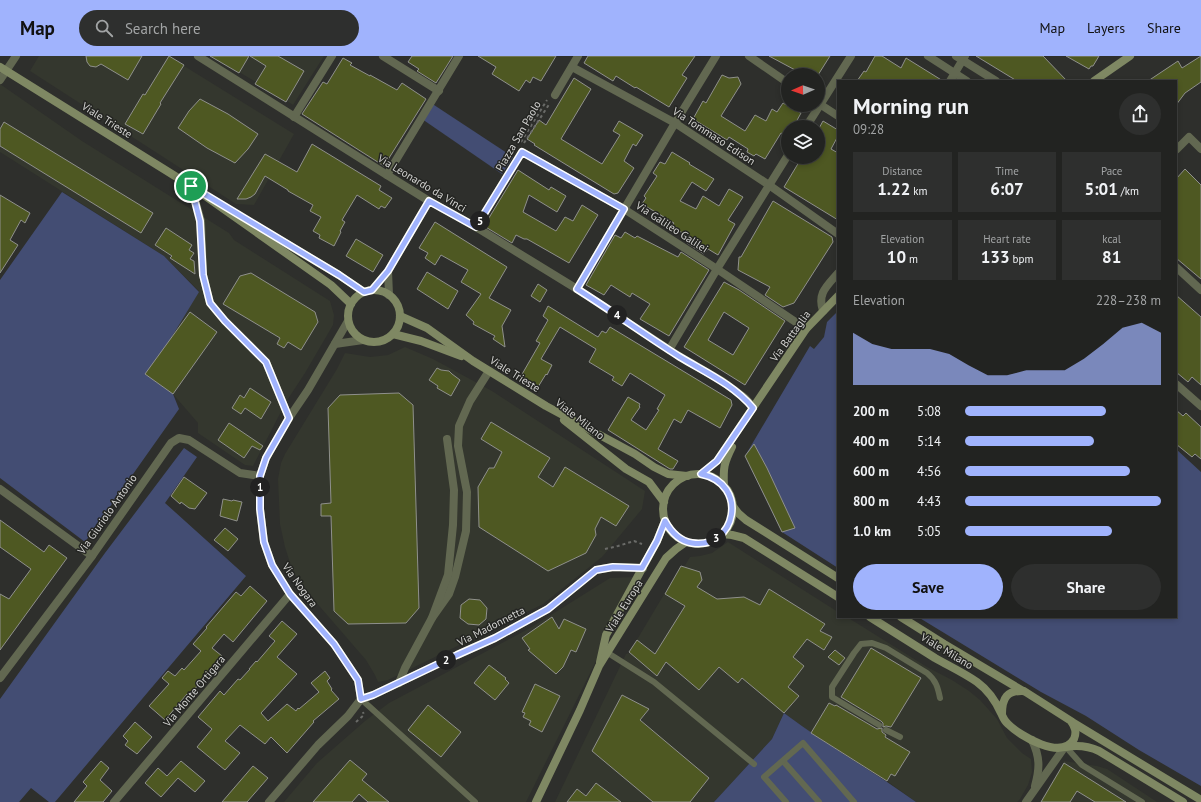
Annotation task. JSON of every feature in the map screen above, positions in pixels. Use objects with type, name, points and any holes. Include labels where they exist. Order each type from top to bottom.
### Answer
[{"type":"main road","points":[[1095,80],[1129,56]]},
{"type":"main road","name":"Viale Trieste","points":[[3,69],[191,186],[331,285],[351,304]]},
{"type":"main road","name":"Viale Trieste","points":[[201,193],[368,291],[381,291],[389,295]]},
{"type":"main road","points":[[368,291],[356,297],[351,304],[348,312],[348,321],[351,329],[356,335],[363,340],[371,342],[379,342],[386,339],[393,334],[397,328],[400,316],[398,308],[389,295]]},
{"type":"main road","name":"Via Battaglia","points":[[701,474],[717,461],[806,329],[837,297]]},
{"type":"main road","name":"Viale Trieste","points":[[400,316],[426,328],[488,371],[546,406]]},
{"type":"main road","name":"Viale Trieste","points":[[393,334],[421,341],[473,361]]},
{"type":"main road","name":"Via Battaglia","points":[[724,486],[723,473],[725,461],[763,392]]},
{"type":"main road","name":"Viale Milano","points":[[546,406],[635,454],[654,467],[668,474],[687,476],[701,474]]},
{"type":"main road","name":"Viale Milano","points":[[546,406],[626,469],[648,482],[664,502]]},
{"type":"main road","points":[[664,502],[663,508],[665,521],[673,533],[686,542],[705,543],[722,534],[731,518],[732,505],[730,495],[724,486],[714,478],[701,474]]},
{"type":"main road","name":"Viale Milano","points":[[664,502],[672,486],[687,476]]},
{"type":"main road","points":[[732,505],[746,520],[837,577]]},
{"type":"main road","name":"Viale Europa","points":[[536,802],[580,710],[599,666],[606,634],[657,541],[665,521]]},
{"type":"main road","points":[[722,534],[744,538],[837,596]]},
{"type":"main road","name":"Viale Europa","points":[[599,666],[666,558],[686,542]]},
{"type":"main road","name":"Viale Milano","points":[[872,618],[976,681],[990,695],[1004,720],[1032,740],[1051,748],[1082,746],[1092,748],[1182,802]]},
{"type":"main road","name":"Viale Milano","points":[[903,618],[1201,800]]},
{"type":"main road","points":[[1002,714],[1002,703],[1005,698],[1016,691],[1024,691]]},
{"type":"main road","points":[[1065,747],[1074,738],[1076,733],[1075,727],[1071,722]]},
{"type":"street","points":[[0,80],[3,69],[16,56]]},
{"type":"street","name":"Via Leonardo da Vinci","points":[[198,56],[429,201],[476,227],[577,289],[669,350],[722,381],[745,398],[753,408]]},
{"type":"street","points":[[294,117],[332,56]]},
{"type":"street","points":[[383,56],[439,91]]},
{"type":"street","points":[[387,175],[459,56]]},
{"type":"street","name":"Piazza San Paolo","points":[[552,96],[578,56]]},
{"type":"street","points":[[577,289],[716,56]]},
{"type":"street","points":[[749,56],[781,78]]},
{"type":"street","points":[[825,95],[850,56]]},
{"type":"street","points":[[928,56],[966,80]]},
{"type":"street","points":[[951,80],[962,57],[995,80]]},
{"type":"street","name":"Via Tommaso Edison","points":[[572,67],[675,123],[769,185],[837,233]]},
{"type":"street","points":[[825,108],[837,115]]},
{"type":"street","points":[[1177,149],[1189,138],[1201,149]]},
{"type":"street","name":"Piazza San Paolo","points":[[476,227],[521,148]]},
{"type":"street","name":"Via Galileo Galilei","points":[[521,148],[624,209],[806,329]]},
{"type":"street","points":[[669,350],[782,164]]},
{"type":"street","points":[[191,186],[200,221],[203,275],[210,303],[225,321],[266,362],[289,418]]},
{"type":"street","points":[[368,291],[388,271],[429,201]]},
{"type":"street","points":[[1177,268],[1201,290]]},
{"type":"street","points":[[388,271],[389,295]]},
{"type":"street","points":[[822,311],[820,304],[822,294],[837,274]]},
{"type":"street","name":"Via Nogara","points":[[348,321],[266,458],[260,476],[260,509],[264,542],[272,565],[290,594],[334,644],[358,680],[361,699]]},
{"type":"street","points":[[335,344],[363,340]]},
{"type":"street","points":[[399,683],[405,668],[432,618],[449,594],[455,577],[466,530],[466,492],[458,446],[459,426],[470,401],[488,371]]},
{"type":"street","points":[[1177,385],[1201,406]]},
{"type":"street","name":"Via Giuriolo Antonio","points":[[0,678],[92,556],[171,443],[180,438],[190,440],[240,473],[260,476]]},
{"type":"street","points":[[432,618],[448,575],[453,525],[454,490],[447,439]]},
{"type":"street","points":[[0,489],[92,556]]},
{"type":"street","name":"Via Madonnetta","points":[[361,699],[373,695],[495,638],[548,609],[596,570],[613,567],[642,568]]},
{"type":"street","name":"Via Monte Ortigara","points":[[114,802],[290,594]]},
{"type":"street","points":[[269,802],[318,745],[348,716],[361,699]]},
{"type":"street","points":[[1032,740],[1039,758],[1034,791]]},
{"type":"street","points":[[1026,802],[1065,747]]},
{"type":"lane","points":[[879,725],[832,697],[832,687],[861,644],[872,643],[886,648],[932,677],[938,687],[940,698]]},
{"type":"lane","points":[[608,653],[654,682],[754,764]]},
{"type":"lane","points":[[361,699],[475,802]]},
{"type":"lane","points":[[886,730],[900,737]]},
{"type":"lane","points":[[786,802],[764,777],[803,743],[854,802]]},
{"type":"lane","points":[[1065,747],[1082,765],[1142,802]]},
{"type":"lane","points":[[783,761],[819,802]]},
{"type":"path","name":"Piazza San Paolo","points":[[521,148],[552,96]]},
{"type":"path","points":[[521,148],[552,96]]},
{"type":"path","points":[[605,549],[634,541],[642,544]]},
{"type":"shaded area","points":[[39,56],[168,56],[294,134],[254,205],[236,204],[30,71]]},
{"type":"shaded area","points":[[210,56],[324,56],[293,105],[255,84],[256,82]]},
{"type":"shaded area","points":[[0,84],[82,141],[229,233],[234,240],[330,301],[334,315],[333,325],[286,402],[253,466],[245,465],[198,433],[198,423],[173,394],[145,374],[199,291],[164,256],[0,152]]},
{"type":"shaded area","points":[[431,103],[513,157],[502,174],[422,119]]},
{"type":"shaded area","points":[[62,192],[164,256],[199,292],[171,338],[173,394],[179,409],[85,542],[0,478],[0,280]]},
{"type":"shaded area","points":[[837,312],[837,567],[782,532],[745,456],[810,346],[814,349],[824,337],[827,322]]},
{"type":"shaded area","points":[[405,347],[433,359],[492,391],[645,491],[642,509],[602,557],[543,604],[388,680],[378,682],[366,660],[302,586],[292,569],[280,524],[278,479],[281,463],[285,454],[337,369],[345,353],[370,357],[388,355]]},
{"type":"shaded area","points":[[184,448],[197,457],[165,503],[246,576],[55,802],[49,802],[31,788],[19,802],[0,802],[0,699],[105,553]]},
{"type":"shaded area","points":[[1177,450],[1201,472],[1201,786],[1139,750],[1086,716],[1041,692],[920,618],[1177,618]]},
{"type":"shaded area","points":[[728,542],[837,611],[837,618],[849,618],[927,667],[969,691],[980,700],[997,719],[1007,738],[1022,753],[1031,759],[1032,772],[1028,785],[1020,799],[1017,802],[916,802],[887,781],[811,733],[784,713],[772,739],[714,802],[555,802],[626,654],[629,653],[681,566],[684,567],[690,557],[712,553]]},
{"type":"shaded area","points":[[634,577],[605,643],[526,802],[284,802],[317,763],[365,721],[389,703],[530,628],[610,578]]},
{"type":"shaded area","points":[[784,713],[916,802],[714,802],[772,739]]},
{"type":"shaded area","points":[[1064,761],[1107,769],[1157,802],[1040,802]]},
{"type":"building","points":[[86,56],[142,56],[128,80],[101,64],[96,67],[90,66],[87,62]]},
{"type":"building","points":[[169,56],[184,65],[160,103],[161,104],[143,134],[125,124]]},
{"type":"building","points":[[210,56],[249,56],[239,73]]},
{"type":"building","points":[[250,56],[278,56],[304,71],[286,102],[255,84],[266,66]]},
{"type":"building","points":[[412,56],[453,56],[436,83],[417,71],[419,69],[408,62]]},
{"type":"building","points":[[478,56],[556,56],[541,81],[533,77],[530,83],[526,80],[519,91],[492,74],[496,67]]},
{"type":"building","points":[[588,56],[695,56],[682,75],[687,78],[669,107],[616,76],[613,81],[584,63]]},
{"type":"building","points":[[769,56],[830,56],[822,68],[791,68]]},
{"type":"building","points":[[875,56],[882,56],[901,68],[906,58],[941,80],[858,80],[864,71],[866,72]]},
{"type":"building","points":[[976,56],[1043,56],[1066,80],[1015,80]]},
{"type":"building","points":[[1066,56],[1099,56],[1093,66],[1089,69]]},
{"type":"building","points":[[1201,56],[1201,82],[1185,93],[1177,104],[1177,80],[1150,80],[1178,61],[1182,68]]},
{"type":"building","points":[[343,58],[352,63],[350,65],[397,90],[402,83],[426,99],[384,166],[302,114],[323,82],[327,84]]},
{"type":"building","points":[[722,75],[729,78],[738,77],[741,84],[721,116],[745,131],[755,115],[766,121],[772,109],[777,112],[781,106],[781,112],[801,113],[797,120],[781,120],[781,133],[765,159],[756,154],[754,156],[747,152],[748,149],[729,137],[727,140],[693,119],[703,101],[706,103]]},
{"type":"building","points":[[574,78],[591,89],[561,139],[602,164],[620,135],[613,131],[619,121],[643,135],[636,146],[633,144],[624,161],[634,168],[618,193],[614,194],[534,145],[535,144],[527,139],[539,120],[546,125]]},
{"type":"building","points":[[200,99],[228,114],[258,134],[248,149],[235,163],[207,148],[178,128],[189,111]]},
{"type":"building","points":[[4,122],[153,213],[141,233],[0,146],[0,129]]},
{"type":"building","points":[[825,122],[837,129],[837,138],[831,149],[837,152],[837,219],[784,187],[798,164],[825,164]]},
{"type":"building","points":[[312,144],[381,186],[379,190],[392,198],[385,208],[381,206],[379,209],[357,195],[342,220],[345,222],[334,246],[319,238],[320,235],[313,231],[321,217],[310,211],[313,205],[265,176],[255,194],[246,199],[237,199],[265,154],[297,172]]},
{"type":"building","points":[[672,152],[714,179],[706,191],[692,182],[680,201],[696,209],[703,196],[719,206],[729,189],[743,197],[728,220],[735,224],[718,255],[708,249],[704,254],[687,243],[691,237],[671,227],[674,223],[642,204],[646,198],[644,196],[657,176],[653,173],[660,162],[665,164]]},
{"type":"building","points":[[1185,169],[1201,185],[1201,279],[1177,259],[1177,178]]},
{"type":"building","points":[[518,170],[549,190],[551,187],[566,196],[557,212],[529,195],[523,212],[556,231],[565,217],[573,221],[582,205],[598,215],[569,263],[527,239],[516,235],[512,243],[484,226]]},
{"type":"building","points":[[0,195],[30,213],[25,223],[21,220],[10,240],[18,245],[0,273]]},
{"type":"building","points":[[773,201],[832,237],[833,242],[794,303],[783,307],[765,295],[770,287],[738,270],[739,257],[741,257]]},
{"type":"building","points":[[435,222],[507,267],[489,298],[511,310],[502,326],[505,347],[493,339],[495,336],[473,324],[474,322],[466,315],[481,294],[461,282],[468,270],[441,255],[435,265],[425,258],[428,253],[419,248]]},
{"type":"building","points":[[166,228],[192,245],[189,250],[194,253],[190,259],[194,261],[195,274],[170,258],[172,256],[155,245]]},
{"type":"building","points":[[625,232],[635,238],[637,236],[678,257],[681,252],[709,270],[669,336],[640,319],[650,304],[632,293],[630,297],[611,285],[604,295],[586,285],[615,235],[621,238]]},
{"type":"building","points":[[356,239],[383,255],[373,272],[346,256]]},
{"type":"building","points":[[427,272],[458,291],[448,309],[417,289]]},
{"type":"building","points":[[251,273],[315,312],[318,322],[301,350],[288,342],[284,348],[277,344],[280,338],[223,304],[240,276]]},
{"type":"building","points":[[724,282],[739,290],[785,321],[745,385],[684,347]],"holes":[[[724,312],[749,328],[733,355],[708,340]]]},
{"type":"building","points":[[538,284],[547,290],[540,302],[531,296]]},
{"type":"building","points":[[1177,296],[1201,317],[1201,385],[1192,377],[1188,382],[1177,373]]},
{"type":"building","points":[[548,306],[598,337],[602,331],[606,333],[610,327],[731,400],[732,405],[720,428],[688,410],[681,423],[674,419],[658,449],[678,461],[673,469],[670,469],[608,430],[628,397],[640,404],[640,407],[631,420],[646,430],[659,410],[657,409],[665,395],[630,373],[622,386],[612,380],[614,377],[589,362],[596,349],[560,327],[541,359],[552,365],[538,387],[521,376],[540,343],[536,341],[548,320],[543,316]]},
{"type":"building","points":[[190,312],[217,332],[173,394],[145,374]]},
{"type":"building","points":[[437,368],[449,371],[460,380],[451,396],[437,388],[438,386],[429,380]]},
{"type":"building","points":[[250,388],[271,402],[261,419],[245,408],[241,414],[232,408],[240,395],[244,398]]},
{"type":"building","points":[[399,393],[413,405],[419,608],[406,623],[348,624],[334,611],[331,516],[321,516],[321,504],[331,503],[328,408],[340,395]]},
{"type":"building","points":[[1177,411],[1183,416],[1186,413],[1201,427],[1201,459],[1195,454],[1192,457],[1177,445]]},
{"type":"building","points":[[491,422],[550,458],[538,477],[553,487],[565,467],[629,506],[616,526],[601,517],[595,529],[596,535],[586,553],[548,571],[479,527],[478,487],[489,468],[494,468],[502,452],[481,439]]},
{"type":"building","points":[[229,423],[263,446],[260,450],[252,446],[244,458],[218,440]]},
{"type":"building","points":[[754,444],[795,528],[782,532],[745,456]]},
{"type":"building","points":[[184,477],[207,493],[195,509],[189,508],[181,502],[180,504],[171,496]]},
{"type":"building","points":[[223,499],[242,502],[237,521],[220,516]]},
{"type":"building","points":[[0,520],[44,552],[49,545],[67,558],[0,650],[0,594],[9,599],[31,569],[0,547]]},
{"type":"building","points":[[225,528],[238,539],[228,551],[214,540]]},
{"type":"building","points":[[681,566],[700,572],[702,580],[697,587],[717,599],[744,597],[760,605],[769,589],[825,624],[820,631],[832,637],[824,650],[807,639],[793,657],[804,666],[788,687],[799,696],[784,713],[742,678],[738,683],[719,667],[699,690],[666,662],[657,676],[629,652],[637,640],[655,654],[685,606],[665,594]]},
{"type":"building","points":[[250,586],[267,601],[233,642],[224,634],[212,648],[222,656],[189,696],[187,694],[165,720],[149,706],[169,684],[162,678],[168,671],[175,676],[182,668],[184,670],[201,651],[193,644],[207,628],[206,627],[236,592],[241,596]]},
{"type":"building","points":[[469,599],[480,600],[487,608],[486,619],[479,625],[468,624],[460,618],[461,605]]},
{"type":"building","points":[[552,617],[559,629],[564,619],[586,629],[576,652],[571,650],[563,667],[556,674],[528,650],[530,649],[522,638]]},
{"type":"building","points":[[282,621],[297,634],[277,657],[297,674],[261,713],[268,721],[287,704],[296,711],[319,692],[311,683],[325,671],[330,678],[327,681],[332,689],[331,690],[339,699],[313,721],[314,722],[287,753],[271,737],[265,744],[240,725],[225,741],[240,753],[225,770],[197,747],[212,729],[198,717],[220,691],[224,695],[238,679],[240,680],[256,661],[257,662],[275,641],[269,636]]},
{"type":"building","points":[[871,648],[921,678],[891,727],[883,727],[883,723],[881,721],[841,697]]},
{"type":"building","points":[[835,650],[845,658],[839,665],[828,657]]},
{"type":"building","points":[[489,665],[506,678],[505,679],[509,683],[495,700],[474,683]]},
{"type":"building","points":[[535,684],[560,696],[542,732],[529,725],[531,721],[523,717],[525,713],[522,712]]},
{"type":"building","points":[[622,695],[649,709],[640,720],[709,778],[690,802],[653,802],[592,751]]},
{"type":"building","points":[[829,703],[835,706],[836,705],[877,729],[882,728],[882,732],[886,735],[885,737],[910,752],[895,776],[891,774],[887,781],[811,733]]},
{"type":"building","points":[[428,705],[461,732],[441,757],[408,730]]},
{"type":"building","points":[[135,722],[152,737],[137,754],[125,745],[128,741],[123,736]]},
{"type":"building","points":[[350,760],[367,774],[362,780],[389,802],[368,802],[359,794],[352,802],[313,802]]},
{"type":"building","points":[[101,761],[109,768],[100,780],[112,791],[103,802],[74,802],[87,786],[83,782]]},
{"type":"building","points":[[181,761],[205,781],[195,792],[178,778],[161,797],[145,783],[158,768],[167,776]]},
{"type":"building","points":[[1064,763],[1126,802],[1095,802],[1077,791],[1070,802],[1041,802]]},
{"type":"building","points":[[253,766],[268,778],[247,802],[222,802]]},
{"type":"building","points":[[596,783],[621,802],[567,802],[577,789],[586,796]]},
{"type":"route","points":[[522,152],[624,209],[577,289],[679,356],[722,381],[745,398],[753,408],[717,461],[701,474],[714,478],[724,486],[730,495],[732,511],[729,524],[726,529],[718,537],[705,543],[691,543],[686,542],[673,533],[665,521],[657,541],[642,568],[613,567],[596,570],[548,609],[495,638],[373,695],[361,699],[358,680],[334,644],[290,594],[272,565],[264,542],[260,509],[260,476],[266,458],[289,418],[266,362],[225,321],[210,303],[203,275],[200,221],[191,186],[339,275],[364,292],[372,290],[388,271],[429,201],[476,227],[522,152]]}]
